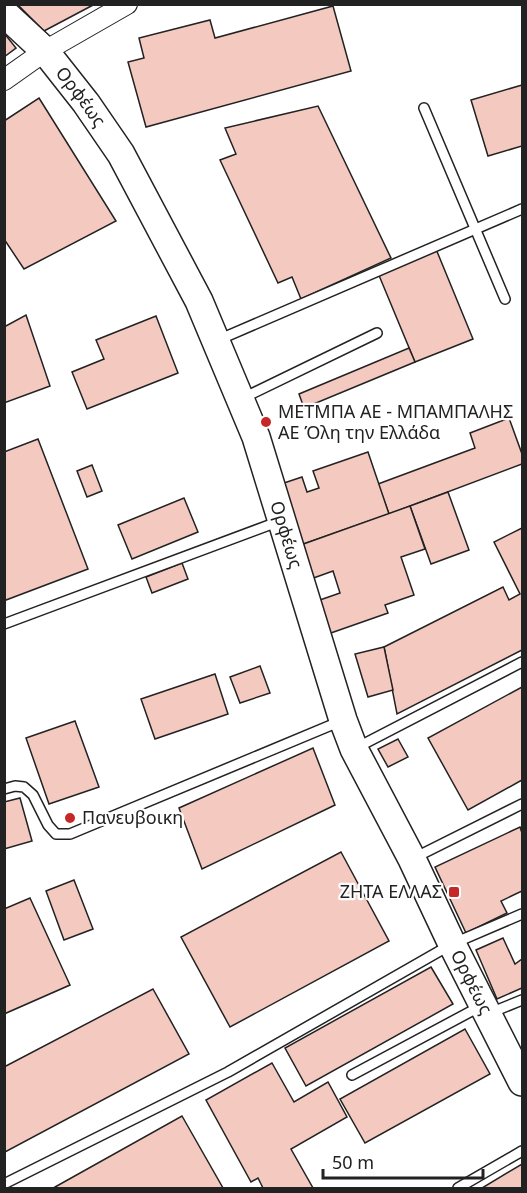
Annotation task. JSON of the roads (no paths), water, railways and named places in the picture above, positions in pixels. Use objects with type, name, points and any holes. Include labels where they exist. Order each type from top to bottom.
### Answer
[{"type":"street","points":[[4,80],[45,51],[127,4]]},
{"type":"street","name":"Ορφέως","points":[[4,13],[45,51],[86,103],[121,154],[199,300],[256,436],[343,720],[354,749],[412,859],[522,1083]]},
{"type":"lane","points":[[424,108],[505,299]]},
{"type":"lane","points":[[216,341],[522,209]]},
{"type":"lane","points":[[241,399],[377,333]]},
{"type":"lane","points":[[4,624],[282,521]]},
{"type":"lane","points":[[354,749],[522,662]]},
{"type":"lane","points":[[4,789],[15,786],[24,787],[33,795],[52,830],[57,834],[70,834],[343,720]]},
{"type":"lane","points":[[412,859],[522,804]]},
{"type":"lane","points":[[4,1184],[228,1072],[452,944],[522,914]]},
{"type":"lane","points":[[352,1076],[485,1010],[522,1000]]},
{"type":"lane","points":[[458,1188],[522,1151]]},
{"type":"place","name":"ΜΕΤΜΠΑ ΑΕ - ΜΠΑΜΠΑΛΗΣ ΑΕ Όλη την Ελλάδα","points":[[266,422]]},
{"type":"place","name":"Πανευβοικη","points":[[70,818]]},
{"type":"place","name":"ΖΗΤΑ ΕΛΛΑΣ","points":[[454,892]]}]
